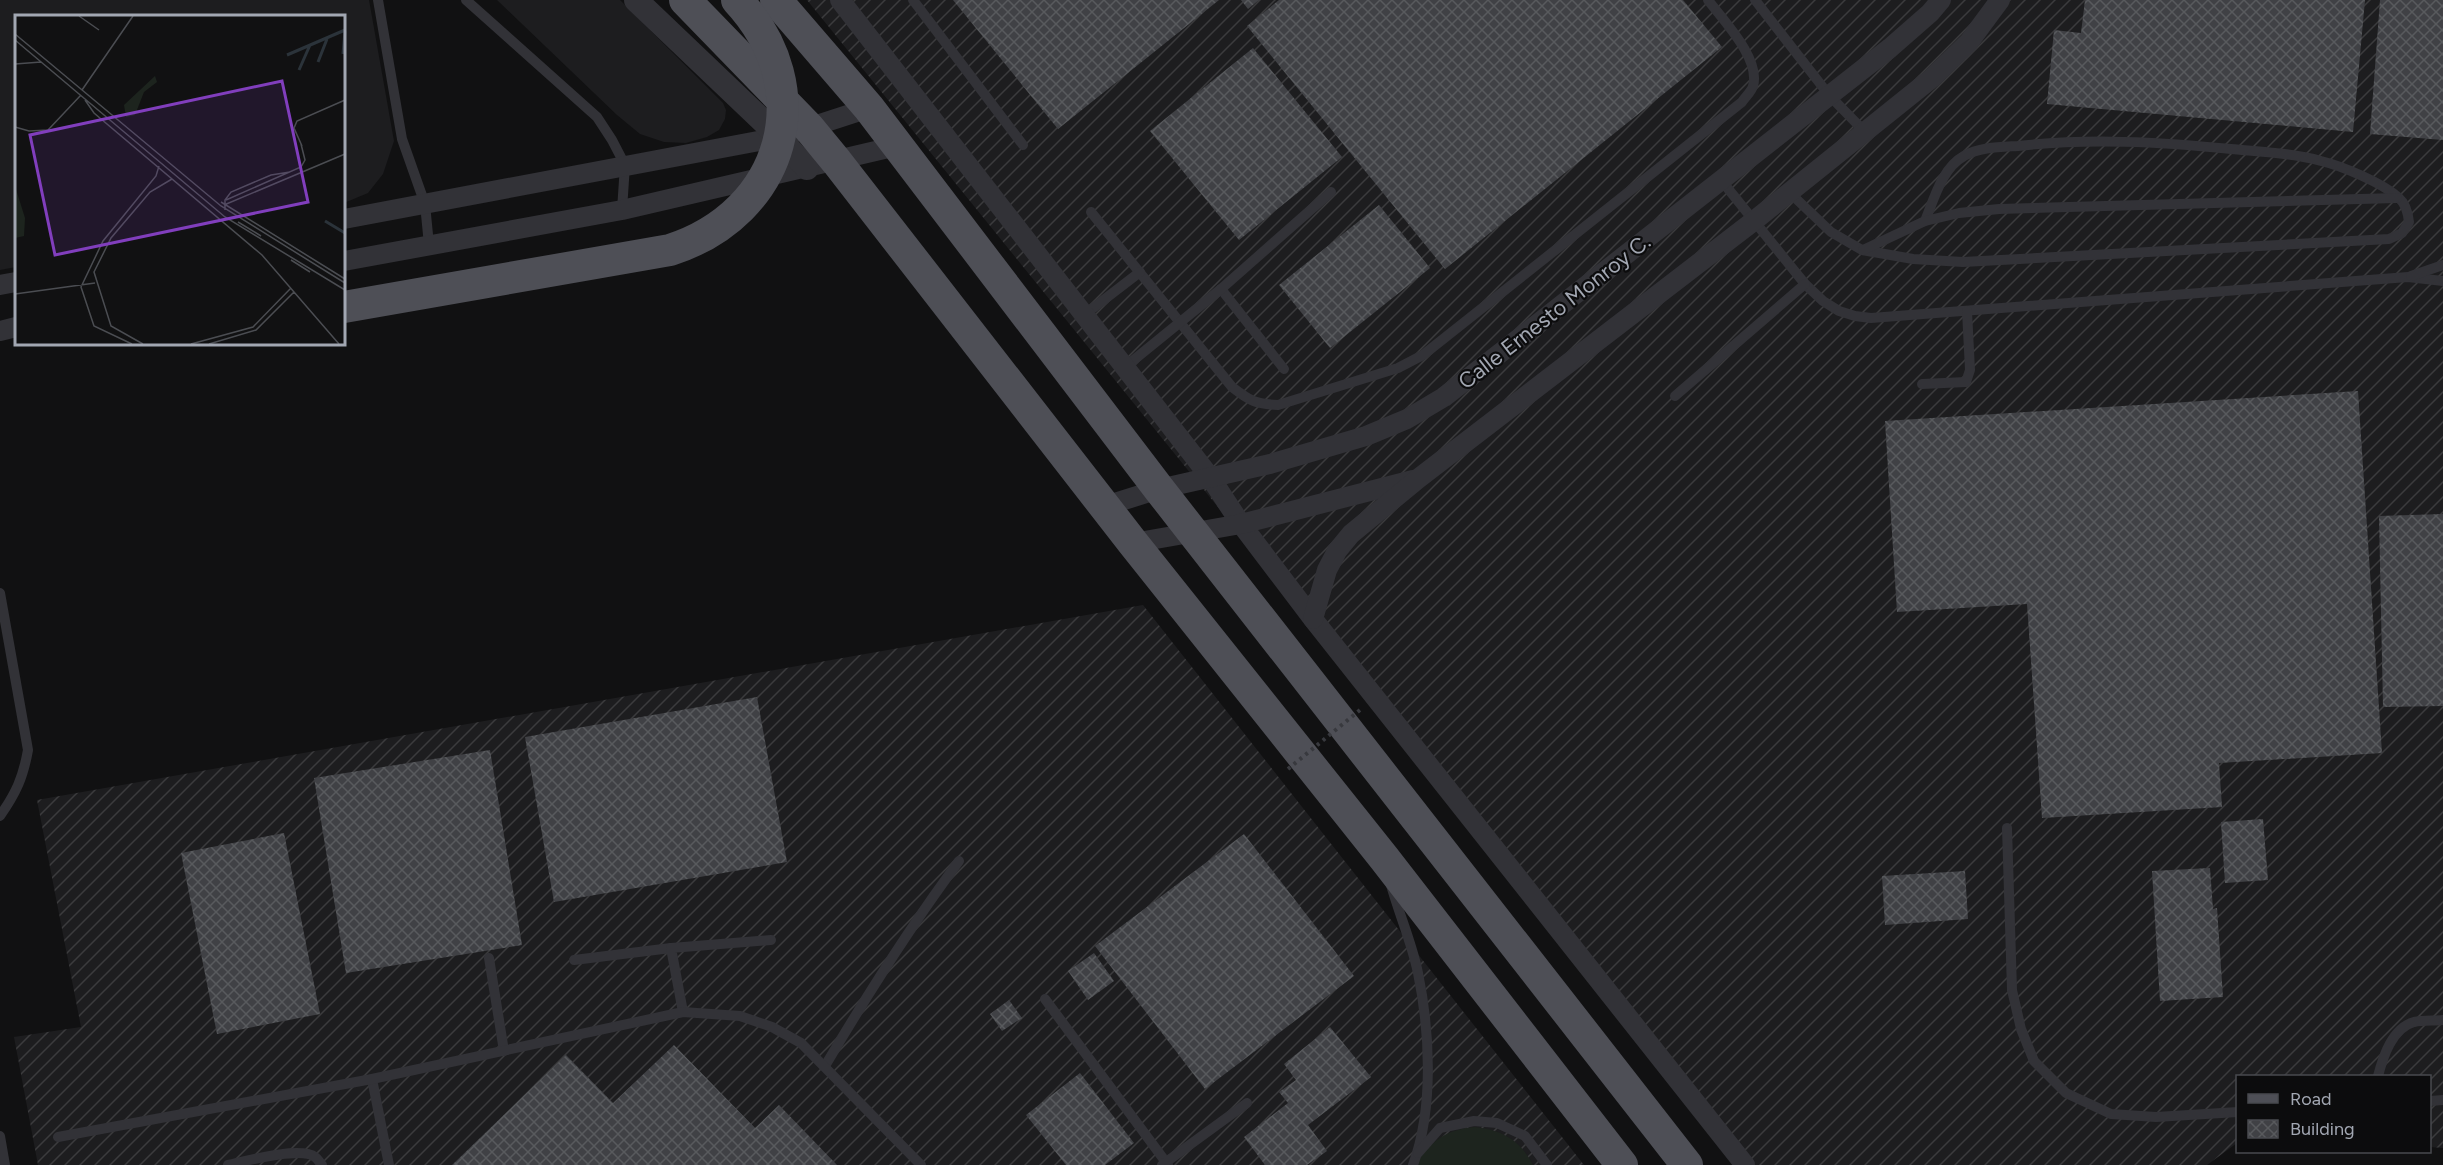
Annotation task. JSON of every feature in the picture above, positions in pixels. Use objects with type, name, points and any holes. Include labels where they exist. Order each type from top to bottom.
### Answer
[{"type":"main road","points":[[685,0],[809,128],[822,165],[1105,506],[1132,543],[1384,858],[1622,1165]]},
{"type":"main road","points":[[345,307],[670,250],[699,239],[726,223],[754,193],[774,156],[780,137],[783,110],[777,66],[770,45],[754,18],[737,0]]},
{"type":"main road","points":[[776,0],[869,108],[1159,489],[1687,1165]]},
{"type":"street","points":[[636,0],[780,137],[822,165]]},
{"type":"street","points":[[840,0],[1210,477],[1241,524],[1313,619],[1745,1165]]},
{"type":"street","name":"Calle Ernesto Monroy C.","points":[[1105,506],[1159,489],[1291,458],[1366,436],[1407,419],[1444,397],[1898,41],[1930,13],[1941,0]]},
{"type":"street","points":[[1313,619],[1327,570],[1338,551],[1352,534],[1419,478],[1755,220],[1932,78],[1969,42],[2000,0]]},
{"type":"street","points":[[345,219],[780,137],[869,108]]},
{"type":"street","points":[[345,261],[622,210],[897,146]]},
{"type":"street","points":[[0,285],[15,282]]},
{"type":"street","points":[[0,331],[15,327]]},
{"type":"street","points":[[1132,543],[1241,524],[1419,478]]},
{"type":"lane","points":[[378,0],[402,139],[424,204],[429,245]]},
{"type":"lane","points":[[466,0],[597,117],[625,165],[622,210]]},
{"type":"lane","points":[[912,0],[1023,145]]},
{"type":"lane","points":[[1091,212],[1232,387],[1248,400],[1258,404],[1278,405],[1398,368],[1423,355],[1742,102],[1753,86],[1753,68],[1744,46],[1708,0]]},
{"type":"lane","points":[[1755,0],[1829,95],[1864,131]]},
{"type":"lane","points":[[1789,192],[1831,232],[1862,250],[1913,259],[1963,262],[2389,239],[2402,233],[2409,222],[2407,209],[2399,198],[2355,172],[2297,155],[2159,142],[2046,143],[1989,148],[1965,155],[1953,165],[1941,183],[1925,221]]},
{"type":"lane","points":[[1721,180],[1805,284],[1823,301],[1839,311],[1855,316],[1871,318],[2408,277],[2443,281]]},
{"type":"lane","points":[[1125,367],[1221,289],[1331,192]]},
{"type":"lane","points":[[1862,250],[1925,221],[1959,213],[1999,208],[2399,198]]},
{"type":"lane","points":[[2408,277],[2443,265]]},
{"type":"lane","points":[[1084,315],[1140,272]]},
{"type":"lane","points":[[1675,396],[1805,284]]},
{"type":"lane","points":[[1221,289],[1284,369]]},
{"type":"lane","points":[[1922,384],[1966,382],[1970,370],[1967,311]]},
{"type":"lane","points":[[0,593],[28,750],[24,776],[0,816]]},
{"type":"lane","points":[[2007,828],[2013,990],[2020,1029],[2034,1061],[2066,1093],[2111,1114],[2156,1117],[2236,1112]]},
{"type":"lane","points":[[1384,858],[1418,972],[1428,1038],[1427,1084],[1415,1160]]},
{"type":"lane","points":[[825,1066],[923,909],[959,861]]},
{"type":"lane","points":[[574,960],[671,948],[771,940]]},
{"type":"lane","points":[[671,948],[683,1012]]},
{"type":"lane","points":[[489,958],[504,1051]]},
{"type":"lane","points":[[1045,999],[1165,1164],[1247,1103]]},
{"type":"lane","points":[[58,1137],[372,1079],[683,1012],[740,1016],[772,1027],[801,1043],[921,1165]]},
{"type":"lane","points":[[2379,1075],[2385,1053],[2398,1034],[2413,1022],[2443,1020]]},
{"type":"lane","points":[[372,1079],[389,1165]]},
{"type":"lane","points":[[1415,1160],[1440,1128],[1474,1121],[1497,1123],[1525,1136],[1548,1165]]},
{"type":"lane","points":[[0,1136],[5,1165]]},
{"type":"lane","points":[[228,1165],[274,1156],[304,1154],[314,1156],[322,1165]]},
{"type":"path","points":[[1288,769],[1360,710]]},
{"type":"shaded area","points":[[0,0],[369,0],[394,141],[383,174],[368,193],[345,203],[345,15],[15,15],[15,267],[0,270]]},
{"type":"shaded area","points":[[497,0],[620,0],[723,103],[726,110],[725,119],[719,130],[707,137],[686,143],[664,142],[640,134],[617,115]]},
{"type":"shaded area","points":[[807,0],[2443,0],[2443,1148],[2431,1147],[2431,1075],[2236,1075],[2236,1144],[2207,1165],[1751,1165]]},
{"type":"shaded area","points":[[1143,605],[1584,1165],[38,1165],[14,1037],[81,1027],[37,800]]},
{"type":"shaded area","points":[[1475,1127],[1494,1131],[1509,1138],[1522,1149],[1533,1165],[1416,1165],[1427,1149],[1440,1138],[1456,1130]]},
{"type":"building","points":[[953,0],[1219,0],[1058,129]]},
{"type":"building","points":[[1241,0],[1259,0],[1248,9]]},
{"type":"building","points":[[1279,0],[1683,0],[1722,47],[1445,269],[1247,26]]},
{"type":"building","points":[[2085,0],[2365,0],[2353,132],[2047,104],[2054,30],[2081,33]]},
{"type":"building","points":[[2380,0],[2443,0],[2443,140],[2370,134]]},
{"type":"building","points":[[1253,48],[1342,157],[1239,240],[1150,131]]},
{"type":"building","points":[[1379,205],[1430,268],[1330,348],[1279,285]]},
{"type":"building","points":[[2358,391],[2382,753],[2219,763],[2222,807],[2042,818],[2027,604],[1897,612],[1885,421]]},
{"type":"building","points":[[2443,514],[2443,706],[2383,707],[2379,516]]},
{"type":"building","points":[[757,697],[787,862],[554,902],[525,737]]},
{"type":"building","points":[[490,750],[522,945],[346,973],[314,778]]},
{"type":"building","points":[[2263,819],[2268,880],[2225,883],[2221,822]]},
{"type":"building","points":[[284,833],[320,1014],[217,1034],[181,853]]},
{"type":"building","points":[[1244,834],[1354,976],[1205,1089],[1095,946]]},
{"type":"building","points":[[2210,868],[2213,909],[2217,908],[2223,997],[2160,1001],[2152,871]]},
{"type":"building","points":[[1965,871],[1968,919],[1885,925],[1882,876]]},
{"type":"building","points":[[1094,953],[1114,981],[1088,1000],[1068,971]]},
{"type":"building","points":[[1009,1000],[1022,1018],[1002,1031],[990,1014]]},
{"type":"building","points":[[1330,1027],[1371,1077],[1308,1125],[1327,1151],[1307,1165],[1265,1165],[1244,1137],[1288,1103],[1279,1092],[1296,1080],[1284,1064]]},
{"type":"building","points":[[674,1045],[755,1128],[779,1105],[837,1165],[452,1165],[566,1055],[613,1103]]},
{"type":"building","points":[[1080,1073],[1134,1143],[1105,1165],[1066,1165],[1026,1115]]}]
